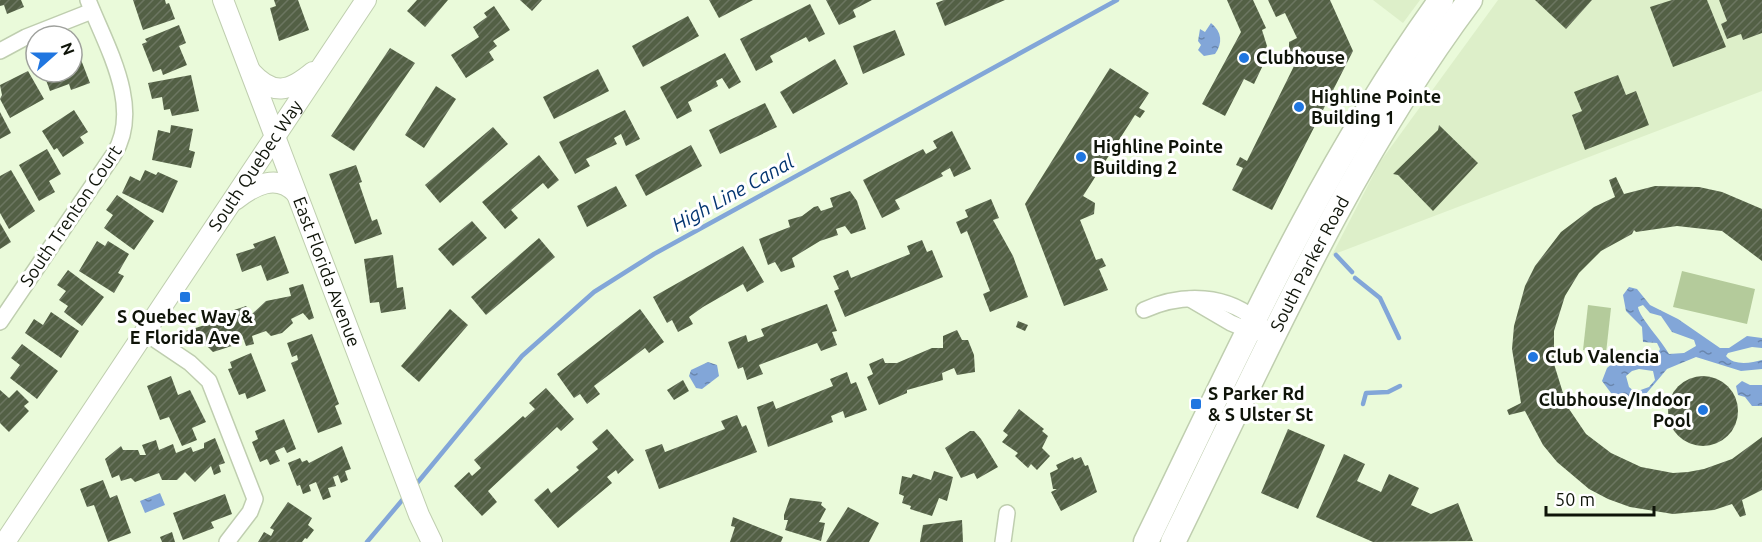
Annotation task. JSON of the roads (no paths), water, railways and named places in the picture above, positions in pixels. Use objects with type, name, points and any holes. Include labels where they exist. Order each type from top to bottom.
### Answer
[{"type":"main road","name":"South Parker Road","points":[[1146,542],[1304,221],[1351,135],[1388,75],[1441,0]]},
{"type":"main road","name":"South Parker Road","points":[[1173,542],[1273,336],[1373,144],[1412,82],[1470,0]]},
{"type":"street","name":"East Florida Avenue","points":[[222,0],[419,515],[432,542]]},
{"type":"street","name":"South Quebec Way","points":[[5,542],[366,0]]},
{"type":"street","points":[[0,51],[90,5]]},
{"type":"street","name":"South Trenton Court","points":[[0,322],[122,140],[127,115],[124,96],[90,5]]},
{"type":"street","points":[[249,70],[265,85],[277,89],[297,83],[322,64]]},
{"type":"street","points":[[229,206],[244,193],[265,183],[279,182],[296,193]]},
{"type":"street","points":[[1144,310],[1166,301],[1210,298],[1273,336]]},
{"type":"street","points":[[144,332],[199,370],[216,393],[255,499],[250,512],[227,542]]},
{"type":"street","points":[[1003,542],[1007,513]]},
{"type":"water","points":[[1211,23],[1219,34],[1219,46],[1215,54],[1204,56],[1198,50],[1201,45],[1198,41],[1200,29],[1205,32]]},
{"type":"water","points":[[1629,287],[1637,289],[1650,305],[1678,319],[1720,348],[1729,348],[1747,336],[1762,338],[1762,348],[1752,347],[1728,353],[1726,356],[1738,362],[1748,363],[1762,360],[1762,369],[1741,371],[1696,357],[1667,369],[1645,395],[1635,401],[1625,402],[1614,397],[1602,381],[1607,368],[1613,364],[1650,360],[1660,349],[1657,343],[1643,342],[1642,327],[1626,311],[1623,295]],"holes":[[[1643,305],[1650,313],[1661,316],[1672,332],[1694,340],[1696,346],[1684,353],[1669,354],[1639,311],[1638,307]],[[1639,369],[1653,371],[1655,380],[1649,387],[1635,392],[1629,387],[1626,376]]]},
{"type":"water","points":[[708,362],[717,365],[719,376],[702,389],[696,388],[689,376],[691,370]]},
{"type":"water","points":[[1742,381],[1750,385],[1762,385],[1762,406],[1752,406],[1745,397],[1738,395],[1736,386]]},
{"type":"water","points":[[160,493],[165,505],[145,513],[140,501]]},
{"type":"waterway","name":"High Line Canal","points":[[418,482],[522,356],[594,292],[654,254],[1117,0]]},
{"type":"waterway","points":[[1336,255],[1352,272]]},
{"type":"waterway","points":[[1355,278],[1380,298],[1399,338]]},
{"type":"waterway","points":[[1363,404],[1366,393],[1388,392],[1400,386]]},
{"type":"waterway","name":"High Line Canal","points":[[367,542],[404,498]]},
{"type":"place","name":"Clubhouse","points":[[1244,58]]},
{"type":"place","name":"Highline Pointe Building 1","points":[[1299,107]]},
{"type":"place","name":"Highline Pointe Building 2","points":[[1081,157]]},
{"type":"place","name":"S Quebec Way & E Florida Ave","points":[[185,297]]},
{"type":"place","name":"Club Valencia","points":[[1533,357]]},
{"type":"place","name":"S Parker Rd & S Ulster St","points":[[1196,404]]},
{"type":"place","name":"Clubhouse/Indoor Pool","points":[[1703,410]]}]
